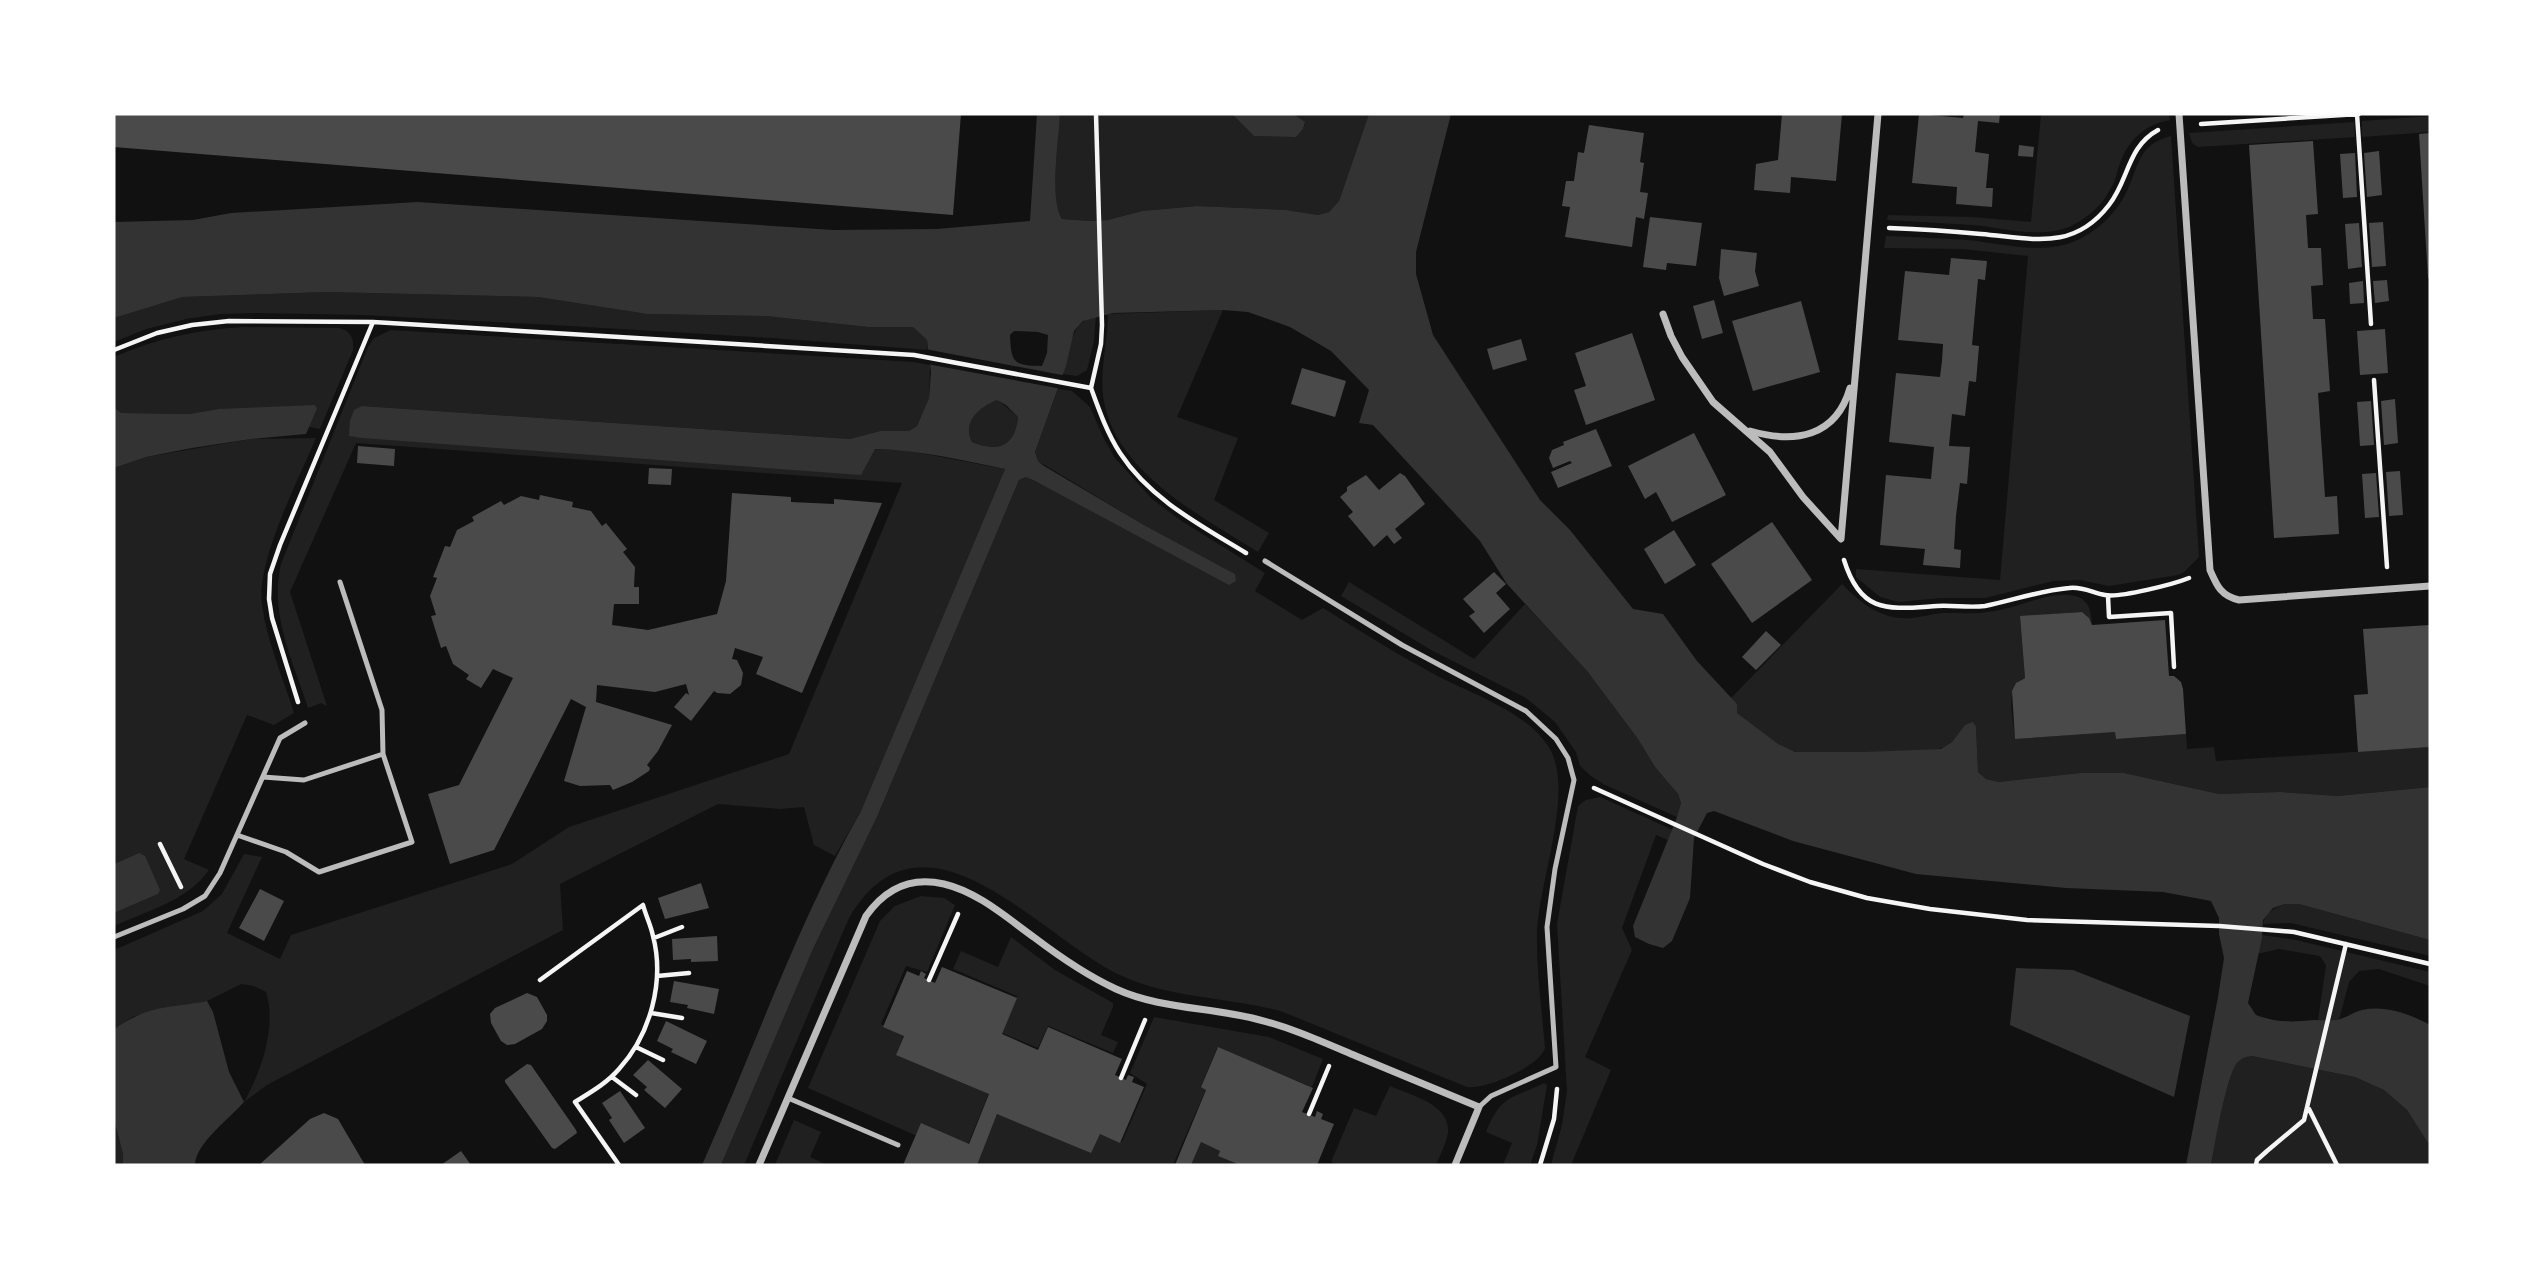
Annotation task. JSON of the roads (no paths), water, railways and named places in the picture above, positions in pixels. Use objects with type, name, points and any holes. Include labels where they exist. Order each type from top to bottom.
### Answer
[{"type":"street","points":[[1663,314],[1671,337],[1696,380],[1713,402],[1770,452],[1803,497],[1841,539],[1878,114]]},
{"type":"street","points":[[2179,114],[2210,570],[2218,589],[2228,597],[2239,600],[2430,586]]},
{"type":"street","points":[[1747,430],[1780,438],[1797,437],[1817,431],[1838,416],[1846,402],[1854,374]]},
{"type":"street","points":[[759,1165],[856,936],[878,899],[909,884],[927,882],[945,884],[994,907],[1087,975],[1118,990],[1153,1002],[1254,1018],[1336,1048],[1479,1107],[1455,1165]]},
{"type":"lane","points":[[1265,561],[1402,645],[1526,711],[1556,739],[1568,758],[1574,780],[1555,869],[1547,927],[1556,1067],[1491,1096],[1479,1107]]},
{"type":"lane","points":[[237,835],[286,852],[319,872],[412,842],[383,754],[382,710],[340,582]]},
{"type":"lane","points":[[114,937],[190,905],[205,895],[220,873],[280,738],[305,723]]},
{"type":"lane","points":[[263,777],[304,780],[383,754]]},
{"type":"lane","points":[[788,1098],[898,1145]]}]
